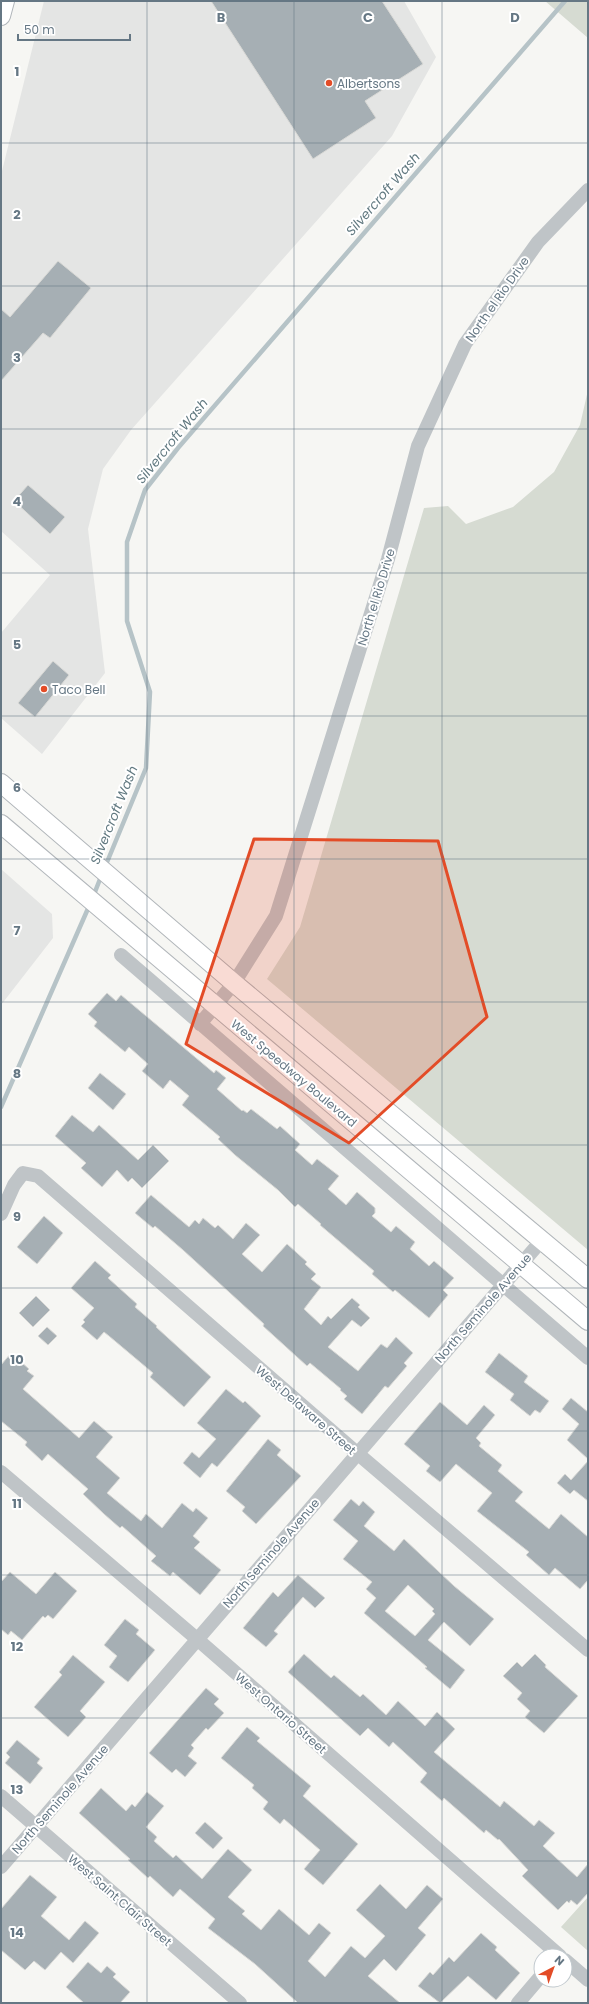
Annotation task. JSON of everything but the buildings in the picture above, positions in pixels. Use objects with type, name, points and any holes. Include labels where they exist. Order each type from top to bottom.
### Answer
[{"type":"main road","points":[[1,16],[5,1]]},
{"type":"main road","points":[[2,787],[588,1279]]},
{"type":"main road","name":"West Speedway Boulevard","points":[[1,824],[520,1265],[588,1321]]},
{"type":"street","name":"North el Rio Drive","points":[[200,1024],[234,983],[276,916],[388,559],[418,446],[465,344],[538,242],[588,190]]},
{"type":"street","name":"West Speedway Boulevard","points":[[121,956],[588,1358]]},
{"type":"street","name":"West Delaware Street","points":[[1,1214],[14,1185],[23,1173],[38,1176],[357,1453],[588,1650]]},
{"type":"street","name":"North Seminole Avenue","points":[[1,1866],[542,1240]]},
{"type":"street","name":"West Ontario Street","points":[[1,1472],[197,1639],[551,1948]]},
{"type":"street","name":"West Saint Clair Street","points":[[1,1796],[240,2003]]},
{"type":"street","name":"West Ontario Street","points":[[573,1967],[588,1980]]},
{"type":"street","points":[[518,2003],[533,1985]]},
{"type":"highlighted area","points":[[254,839],[438,841],[487,1017],[349,1143],[186,1044]]},
{"type":"shaded area","points":[[44,1],[404,1],[436,57],[392,136],[131,430],[103,469],[88,529],[105,673],[42,754],[1,718],[1,633],[50,575],[1,531],[1,175]]},
{"type":"shaded area","points":[[545,1],[588,1],[588,38]]},
{"type":"shaded area","points":[[588,390],[588,1250],[267,979],[300,927],[424,508],[448,506],[466,524],[513,507],[554,472],[580,425]]},
{"type":"shaded area","points":[[1,869],[52,914],[53,938],[1,1005]]},
{"type":"shaded area","points":[[588,1897],[588,1951],[561,1927]]},
{"type":"waterway","name":"Silvercroft Wash","points":[[105,867],[146,768],[150,692],[127,621],[127,542],[145,490],[178,448],[565,1]]},
{"type":"waterway","name":"Silvercroft Wash","points":[[93,897],[102,874]]},
{"type":"waterway","name":"Silvercroft Wash","points":[[1,1107],[90,904]]},
{"type":"place","name":"Albertsons","points":[[329,83]]},
{"type":"place","name":"Taco Bell","points":[[44,689]]}]
